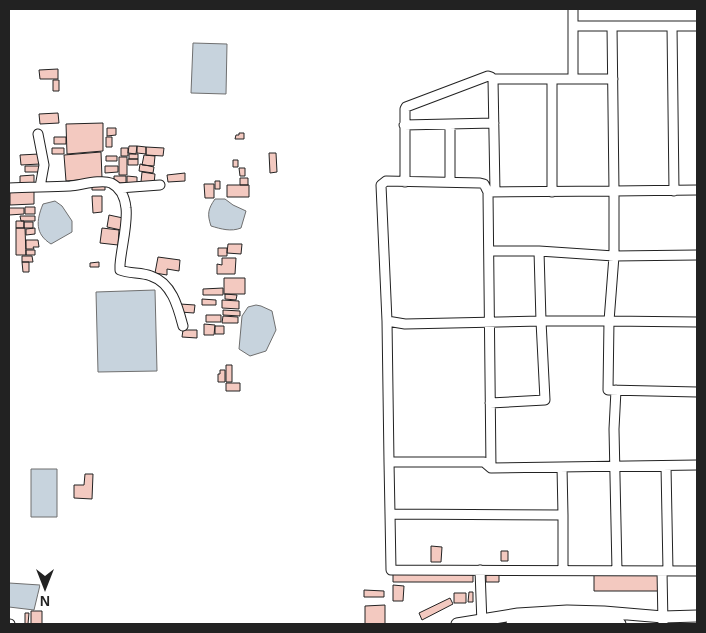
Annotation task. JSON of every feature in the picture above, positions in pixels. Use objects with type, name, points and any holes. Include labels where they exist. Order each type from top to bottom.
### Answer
[{"type":"main road","points":[[457,624],[482,622],[518,614],[567,611],[604,612],[663,620],[697,616]]},
{"type":"main road","points":[[512,624],[575,620],[620,624]]},
{"type":"street","points":[[572,79],[573,9]]},
{"type":"street","points":[[573,26],[697,26]]},
{"type":"street","points":[[612,26],[614,256],[609,321],[608,390],[697,392]]},
{"type":"street","points":[[672,26],[674,191]]},
{"type":"street","points":[[405,182],[404,113],[406,108],[488,76],[493,79],[613,79]]},
{"type":"street","points":[[491,468],[489,251],[494,123],[493,79]]},
{"type":"street","points":[[552,79],[552,192]]},
{"type":"street","points":[[404,125],[494,123]]},
{"type":"street","points":[[450,124],[450,182]]},
{"type":"street","points":[[38,134],[44,165],[40,187]]},
{"type":"street","points":[[9,188],[110,182],[119,188],[126,209],[120,270],[150,275],[161,281],[175,297],[183,326]]},
{"type":"street","points":[[697,190],[491,192],[480,182],[386,182],[381,185],[387,321],[391,570],[697,571]]},
{"type":"street","points":[[119,188],[160,186]]},
{"type":"street","points":[[489,251],[539,251],[614,256],[697,256]]},
{"type":"street","points":[[490,403],[545,400],[539,251]]},
{"type":"street","points":[[387,321],[405,324],[541,321],[697,322]]},
{"type":"street","points":[[616,390],[614,429],[617,571]]},
{"type":"street","points":[[389,462],[484,462],[491,468],[697,465]]},
{"type":"street","points":[[663,620],[666,466]]},
{"type":"street","points":[[562,467],[563,570]]},
{"type":"street","points":[[390,514],[563,515]]},
{"type":"street","points":[[480,570],[482,622]]},
{"type":"shaded area","points":[[193,43],[227,44],[226,94],[191,93]]},
{"type":"shaded area","points":[[215,199],[225,199],[246,211],[241,228],[230,230],[211,226],[209,212]]},
{"type":"shaded area","points":[[55,201],[62,206],[72,221],[72,232],[51,244],[42,236],[38,227],[38,221],[43,204]]},
{"type":"shaded area","points":[[155,290],[157,371],[98,372],[96,292]]},
{"type":"shaded area","points":[[256,305],[272,311],[276,330],[266,351],[250,356],[239,349],[242,316],[248,307]]},
{"type":"shaded area","points":[[31,469],[57,469],[57,517],[31,517]]},
{"type":"shaded area","points":[[9,583],[40,585],[34,610],[9,607]]},
{"type":"building","points":[[58,69],[58,79],[40,79],[39,70]]},
{"type":"building","points":[[53,80],[59,80],[59,91],[53,91]]},
{"type":"building","points":[[58,113],[59,123],[40,124],[39,114]]},
{"type":"building","points":[[103,123],[103,151],[67,154],[66,124]]},
{"type":"building","points":[[107,128],[116,128],[116,135],[107,136]]},
{"type":"building","points":[[239,133],[244,133],[244,139],[235,139]]},
{"type":"building","points":[[54,137],[66,137],[66,144],[54,144]]},
{"type":"building","points":[[106,137],[112,137],[112,147],[106,147]]},
{"type":"building","points":[[129,146],[137,146],[136,154],[128,153]]},
{"type":"building","points":[[137,146],[146,147],[146,154],[137,153]]},
{"type":"building","points":[[146,147],[164,148],[163,156],[146,155]]},
{"type":"building","points":[[52,148],[64,148],[64,154],[52,154]]},
{"type":"building","points":[[121,148],[128,148],[128,156],[121,156]]},
{"type":"building","points":[[101,152],[102,178],[66,181],[64,155]]},
{"type":"building","points":[[269,153],[276,153],[277,172],[270,173]]},
{"type":"building","points":[[39,154],[40,164],[21,165],[20,155]]},
{"type":"building","points":[[129,154],[138,154],[138,159],[129,159]]},
{"type":"building","points":[[144,155],[155,156],[154,166],[142,165]]},
{"type":"building","points":[[106,156],[117,156],[117,161],[106,161]]},
{"type":"building","points":[[119,157],[127,157],[127,175],[119,175]]},
{"type":"building","points":[[128,159],[138,159],[138,165],[128,165]]},
{"type":"building","points":[[233,160],[238,160],[238,167],[233,167]]},
{"type":"building","points":[[140,164],[154,167],[153,173],[139,171]]},
{"type":"building","points":[[25,166],[41,166],[41,172],[25,172]]},
{"type":"building","points":[[105,166],[118,166],[118,172],[105,173]]},
{"type":"building","points":[[239,168],[245,168],[245,176],[240,176]]},
{"type":"building","points":[[142,172],[155,174],[154,184],[141,182]]},
{"type":"building","points":[[185,173],[185,181],[168,182],[167,175]]},
{"type":"building","points":[[34,175],[34,185],[20,186],[20,176]]},
{"type":"building","points":[[114,176],[126,176],[126,183],[114,181]]},
{"type":"building","points":[[127,176],[137,177],[137,184],[127,184]]},
{"type":"building","points":[[240,178],[248,178],[248,185],[240,185]]},
{"type":"building","points":[[215,181],[220,181],[220,189],[215,189]]},
{"type":"building","points":[[92,183],[105,183],[105,190],[92,190]]},
{"type":"building","points":[[204,184],[214,184],[214,198],[205,198]]},
{"type":"building","points":[[227,185],[249,185],[249,197],[227,197]]},
{"type":"building","points":[[34,190],[34,204],[10,205],[10,191]]},
{"type":"building","points":[[92,196],[102,196],[102,212],[93,213]]},
{"type":"building","points":[[25,207],[35,207],[35,214],[25,214]]},
{"type":"building","points":[[9,208],[24,208],[24,214],[9,215]]},
{"type":"building","points":[[109,215],[123,218],[121,230],[107,227]]},
{"type":"building","points":[[20,216],[35,216],[35,221],[21,221]]},
{"type":"building","points":[[16,221],[24,221],[24,228],[16,228]]},
{"type":"building","points":[[24,222],[33,222],[33,228],[24,228]]},
{"type":"building","points":[[16,228],[25,228],[26,255],[16,255]]},
{"type":"building","points":[[35,228],[35,234],[26,235],[26,229]]},
{"type":"building","points":[[102,228],[119,230],[118,245],[100,243]]},
{"type":"building","points":[[26,240],[38,240],[39,247],[26,249]]},
{"type":"building","points":[[228,244],[242,244],[241,254],[227,253]]},
{"type":"building","points":[[218,248],[227,248],[227,256],[218,256]]},
{"type":"building","points":[[26,250],[35,250],[35,255],[26,255]]},
{"type":"building","points":[[22,256],[32,256],[33,262],[22,262]]},
{"type":"building","points":[[158,257],[180,260],[179,271],[167,269],[167,275],[155,273]]},
{"type":"building","points":[[222,258],[236,258],[235,274],[217,274],[217,264],[222,265]]},
{"type":"building","points":[[22,262],[29,262],[29,272],[23,272]]},
{"type":"building","points":[[99,262],[99,267],[90,267],[90,263]]},
{"type":"building","points":[[224,278],[245,278],[245,294],[224,294]]},
{"type":"building","points":[[223,288],[223,295],[203,295],[203,289]]},
{"type":"building","points":[[225,294],[237,295],[236,300],[225,299]]},
{"type":"building","points":[[202,299],[216,300],[216,305],[202,305]]},
{"type":"building","points":[[222,300],[239,301],[239,309],[222,308]]},
{"type":"building","points":[[180,304],[195,305],[194,313],[180,312]]},
{"type":"building","points":[[223,310],[240,311],[240,316],[223,315]]},
{"type":"building","points":[[206,315],[221,315],[221,322],[206,322]]},
{"type":"building","points":[[223,316],[238,317],[238,323],[222,323]]},
{"type":"building","points":[[204,324],[215,325],[214,335],[204,335]]},
{"type":"building","points":[[215,326],[224,326],[224,334],[215,334]]},
{"type":"building","points":[[183,330],[197,330],[197,338],[182,337]]},
{"type":"building","points":[[226,365],[232,365],[232,382],[226,382]]},
{"type":"building","points":[[220,370],[225,370],[225,382],[218,382]]},
{"type":"building","points":[[226,383],[240,383],[240,391],[226,391]]},
{"type":"building","points":[[85,474],[93,474],[92,499],[74,498],[74,485],[84,485]]},
{"type":"building","points":[[431,546],[442,547],[441,562],[431,562]]},
{"type":"building","points":[[501,551],[508,551],[508,561],[501,561]]},
{"type":"building","points":[[393,574],[473,574],[473,582],[393,582]]},
{"type":"building","points":[[486,574],[499,574],[499,582],[486,582]]},
{"type":"building","points":[[594,575],[658,575],[658,591],[594,591]]},
{"type":"building","points":[[393,585],[404,586],[403,601],[393,601]]},
{"type":"building","points":[[364,590],[384,591],[384,597],[364,597]]},
{"type":"building","points":[[469,592],[473,592],[473,602],[468,602]]},
{"type":"building","points":[[454,593],[466,593],[466,603],[454,603]]},
{"type":"building","points":[[450,598],[453,604],[422,620],[419,613]]},
{"type":"building","points":[[385,605],[385,624],[365,624],[365,606]]},
{"type":"building","points":[[31,611],[42,611],[42,624],[31,624]]},
{"type":"building","points":[[25,613],[29,613],[28,624],[25,624]]}]
